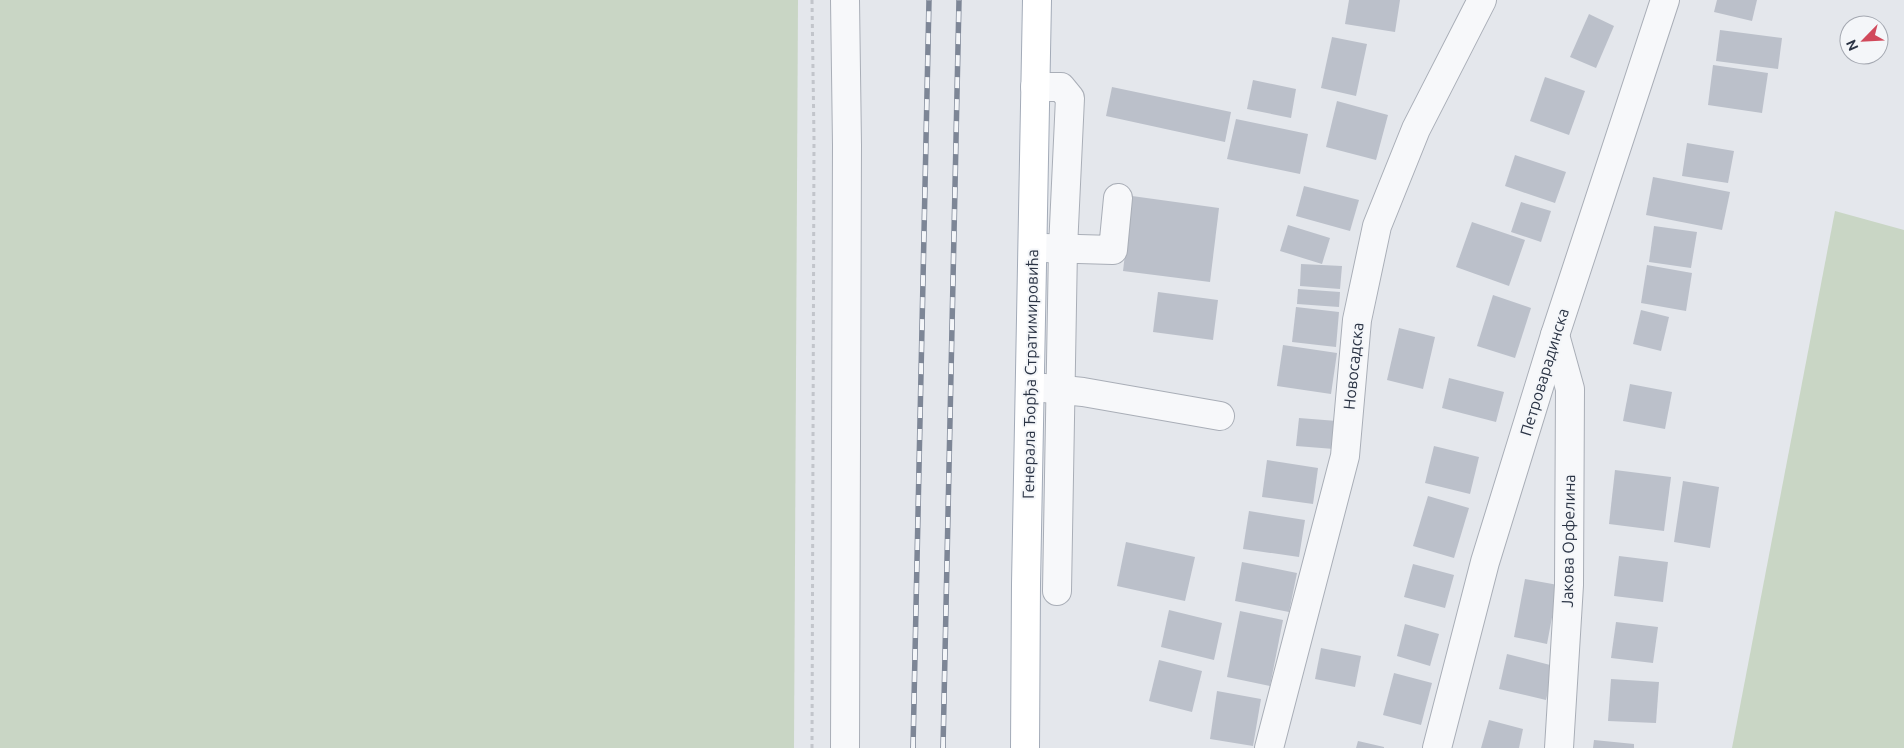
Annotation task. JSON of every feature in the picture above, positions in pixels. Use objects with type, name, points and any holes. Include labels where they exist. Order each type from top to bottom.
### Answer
[{"type":"main road","name":"Генерала Ђорђа Стратимировића","points":[[1024,748],[1037,0]]},
{"type":"street","points":[[845,0],[847,145],[846,748]]},
{"type":"street","name":"Новосадска","points":[[1269,748],[1345,456],[1357,320],[1377,226],[1416,129],[1482,0]]},
{"type":"street","name":"Петроварадинска","points":[[1437,748],[1485,562],[1555,335],[1665,0]]},
{"type":"street","points":[[1036,87],[1061,87],[1070,98],[1063,248],[1057,591]]},
{"type":"street","points":[[1032,248],[1113,250],[1118,198]]},
{"type":"street","name":"Јакова Орфелина","points":[[1555,335],[1570,389],[1569,585],[1559,748]]},
{"type":"street","points":[[1030,387],[1061,390],[1220,416]]},
{"type":"path","points":[[812,0],[814,139],[812,748]]},
{"type":"green space","points":[[0,0],[798,0],[794,748],[0,748]]},
{"type":"green space","points":[[1835,211],[1904,230],[1904,748],[1732,748]]},
{"type":"building","points":[[1349,0],[1400,0],[1395,32],[1345,24]]},
{"type":"building","points":[[1717,0],[1757,0],[1752,21],[1714,12]]},
{"type":"building","points":[[1589,14],[1614,26],[1596,68],[1570,57]]},
{"type":"building","points":[[1720,30],[1782,38],[1778,69],[1716,61]]},
{"type":"building","points":[[1332,37],[1367,44],[1356,96],[1321,88]]},
{"type":"building","points":[[1713,65],[1768,73],[1762,113],[1708,105]]},
{"type":"building","points":[[1545,77],[1585,91],[1569,135],[1530,121]]},
{"type":"building","points":[[1253,80],[1296,89],[1291,118],[1247,109]]},
{"type":"building","points":[[1112,87],[1231,112],[1225,142],[1106,116]]},
{"type":"building","points":[[1337,101],[1388,115],[1376,160],[1326,147]]},
{"type":"building","points":[[1236,119],[1308,134],[1300,174],[1227,159]]},
{"type":"building","points":[[1687,143],[1734,151],[1728,183],[1682,176]]},
{"type":"building","points":[[1515,155],[1566,172],[1555,203],[1505,186]]},
{"type":"building","points":[[1653,177],[1730,192],[1722,230],[1646,215]]},
{"type":"building","points":[[1304,186],[1359,200],[1350,231],[1296,216]]},
{"type":"building","points":[[1132,196],[1219,208],[1210,282],[1123,271]]},
{"type":"building","points":[[1521,202],[1551,211],[1541,242],[1511,232]]},
{"type":"building","points":[[1472,222],[1525,240],[1509,286],[1456,267]]},
{"type":"building","points":[[1288,225],[1330,238],[1322,264],[1280,251]]},
{"type":"building","points":[[1654,226],[1697,232],[1691,268],[1649,262]]},
{"type":"building","points":[[1301,264],[1342,266],[1340,289],[1300,286]]},
{"type":"building","points":[[1647,265],[1692,273],[1686,311],[1641,303]]},
{"type":"building","points":[[1298,289],[1340,292],[1339,307],[1297,304]]},
{"type":"building","points":[[1158,292],[1218,300],[1213,340],[1153,332]]},
{"type":"building","points":[[1493,295],[1531,308],[1515,358],[1477,346]]},
{"type":"building","points":[[1296,307],[1339,312],[1336,347],[1292,342]]},
{"type":"building","points":[[1641,310],[1669,317],[1661,351],[1633,344]]},
{"type":"building","points":[[1399,328],[1435,337],[1423,389],[1387,380]]},
{"type":"building","points":[[1283,345],[1337,353],[1331,394],[1277,386]]},
{"type":"building","points":[[1449,378],[1504,392],[1496,422],[1442,408]]},
{"type":"building","points":[[1630,384],[1672,392],[1665,429],[1623,421]]},
{"type":"building","points":[[1299,418],[1337,421],[1334,449],[1296,446]]},
{"type":"building","points":[[1434,446],[1479,457],[1470,494],[1425,483]]},
{"type":"building","points":[[1267,460],[1318,468],[1313,504],[1262,497]]},
{"type":"building","points":[[1615,470],[1671,477],[1664,531],[1609,524]]},
{"type":"building","points":[[1683,481],[1719,487],[1710,548],[1674,542]]},
{"type":"building","points":[[1428,496],[1469,508],[1454,558],[1413,546]]},
{"type":"building","points":[[1249,511],[1305,520],[1299,557],[1243,549]]},
{"type":"building","points":[[1126,542],[1195,557],[1185,601],[1117,586]]},
{"type":"building","points":[[1619,556],[1668,562],[1663,602],[1614,596]]},
{"type":"building","points":[[1242,562],[1297,573],[1289,612],[1235,601]]},
{"type":"building","points":[[1413,564],[1454,575],[1445,608],[1404,597]]},
{"type":"building","points":[[1525,579],[1558,585],[1547,644],[1514,637]]},
{"type":"building","points":[[1169,610],[1222,623],[1214,660],[1161,647]]},
{"type":"building","points":[[1240,611],[1283,620],[1270,686],[1227,677]]},
{"type":"building","points":[[1616,622],[1658,627],[1653,663],[1611,658]]},
{"type":"building","points":[[1405,624],[1439,634],[1430,666],[1397,656]]},
{"type":"building","points":[[1321,648],[1361,656],[1355,687],[1315,679]]},
{"type":"building","points":[[1507,654],[1554,666],[1546,700],[1499,689]]},
{"type":"building","points":[[1159,660],[1202,671],[1192,712],[1149,701]]},
{"type":"building","points":[[1394,673],[1432,683],[1421,725],[1383,715]]},
{"type":"building","points":[[1611,679],[1659,682],[1656,723],[1608,721]]},
{"type":"building","points":[[1217,691],[1261,699],[1253,746],[1210,739]]},
{"type":"building","points":[[1489,720],[1523,729],[1519,748],[1481,748]]},
{"type":"building","points":[[1594,740],[1634,744],[1634,748],[1593,748]]},
{"type":"building","points":[[1358,741],[1384,747],[1384,748],[1356,748]]},
{"type":"railway","points":[[913,748],[929,0]]},
{"type":"railway","points":[[943,748],[959,0]]}]
